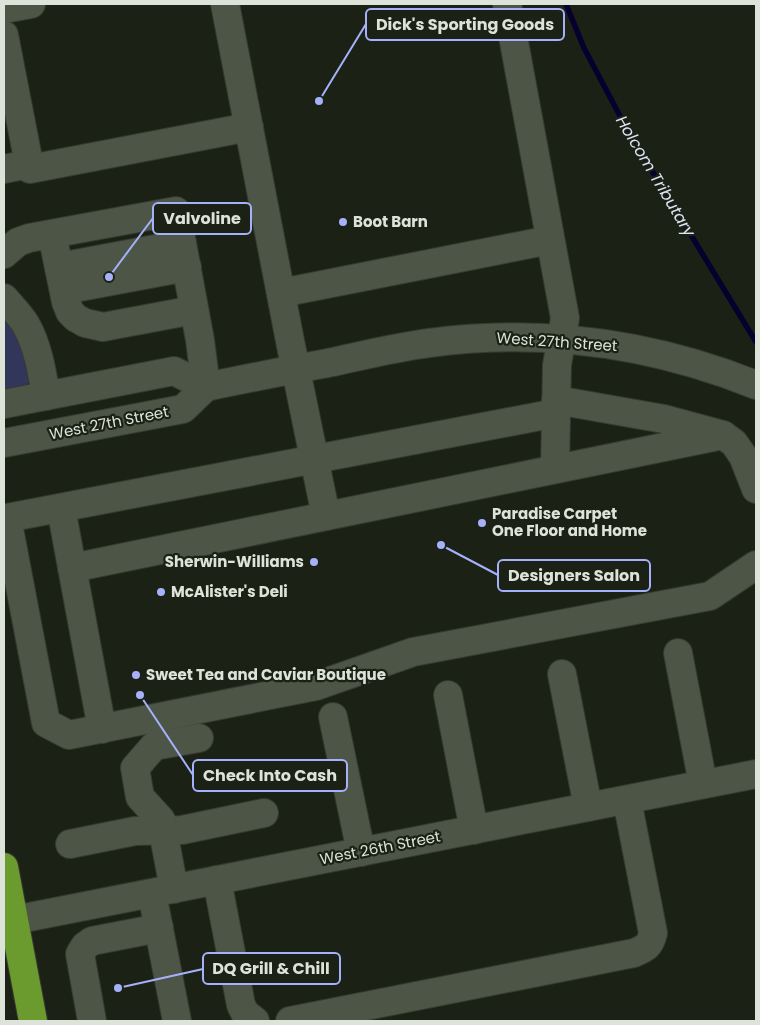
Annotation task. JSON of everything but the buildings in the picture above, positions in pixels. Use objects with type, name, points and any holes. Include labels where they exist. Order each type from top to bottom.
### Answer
[{"type":"highway","points":[[4,867],[9,921],[33,1021]]},
{"type":"street","points":[[4,9],[31,4]]},
{"type":"street","points":[[225,4],[326,516]]},
{"type":"street","points":[[506,4],[565,318],[557,365],[555,469]]},
{"type":"street","points":[[4,35],[16,166],[30,169],[249,127]]},
{"type":"street","points":[[4,254],[18,242],[29,238],[176,211],[200,340],[206,387]]},
{"type":"street","points":[[52,234],[66,302],[70,312],[85,323],[103,327],[194,310]]},
{"type":"street","points":[[281,293],[550,240]]},
{"type":"street","points":[[61,279],[184,256]]},
{"type":"street","points":[[4,298],[26,325],[40,364],[46,396]]},
{"type":"street","name":"West 27th Street","points":[[4,444],[183,409],[206,387],[429,342],[477,338],[531,337],[606,343],[686,361],[723,372],[756,385]]},
{"type":"street","points":[[4,404],[174,371],[206,387]]},
{"type":"street","points":[[756,489],[742,456],[734,443],[724,435],[664,419],[556,407],[314,459],[7,518],[46,723],[69,735],[316,686],[413,652],[710,596],[756,565]]},
{"type":"street","points":[[72,568],[724,435]]},
{"type":"street","points":[[61,508],[102,728]]},
{"type":"street","points":[[678,653],[703,784]]},
{"type":"street","points":[[562,674],[588,807]]},
{"type":"street","points":[[448,696],[474,830]]},
{"type":"street","points":[[333,717],[360,852]]},
{"type":"street","points":[[177,1021],[159,928],[163,891],[163,830],[161,820],[140,797],[135,768],[154,746],[199,738]]},
{"type":"street","name":"West 26th Street","points":[[9,921],[756,774]]},
{"type":"street","points":[[290,1021],[634,953],[646,948],[651,941],[653,933],[627,800]]},
{"type":"street","points":[[70,844],[135,830],[182,830],[264,813]]},
{"type":"street","points":[[217,880],[241,1005],[245,1013],[255,1021]]},
{"type":"street","points":[[92,1021],[80,954],[85,946],[92,941],[159,928]]},
{"type":"shaded area","points":[[4,317],[22,342],[31,377],[24,389],[4,399]]},
{"type":"waterway","name":"Holcom Tributary","points":[[566,4],[584,48],[629,133],[756,342]]},
{"type":"place","name":"Dick's Sporting Goods","points":[[319,101]]},
{"type":"place","name":"Boot Barn","points":[[343,222]]},
{"type":"place","name":"Valvoline","points":[[109,277]]},
{"type":"place","name":"Paradise Carpet One Floor and Home","points":[[482,523]]},
{"type":"place","name":"Designers Salon","points":[[441,545]]},
{"type":"place","name":"Sherwin-Williams","points":[[314,562]]},
{"type":"place","name":"McAlister's Deli","points":[[161,592]]},
{"type":"place","name":"Sweet Tea and Caviar Boutique","points":[[136,675]]},
{"type":"place","name":"Check Into Cash","points":[[140,695]]},
{"type":"place","name":"DQ Grill & Chill","points":[[118,988]]}]
